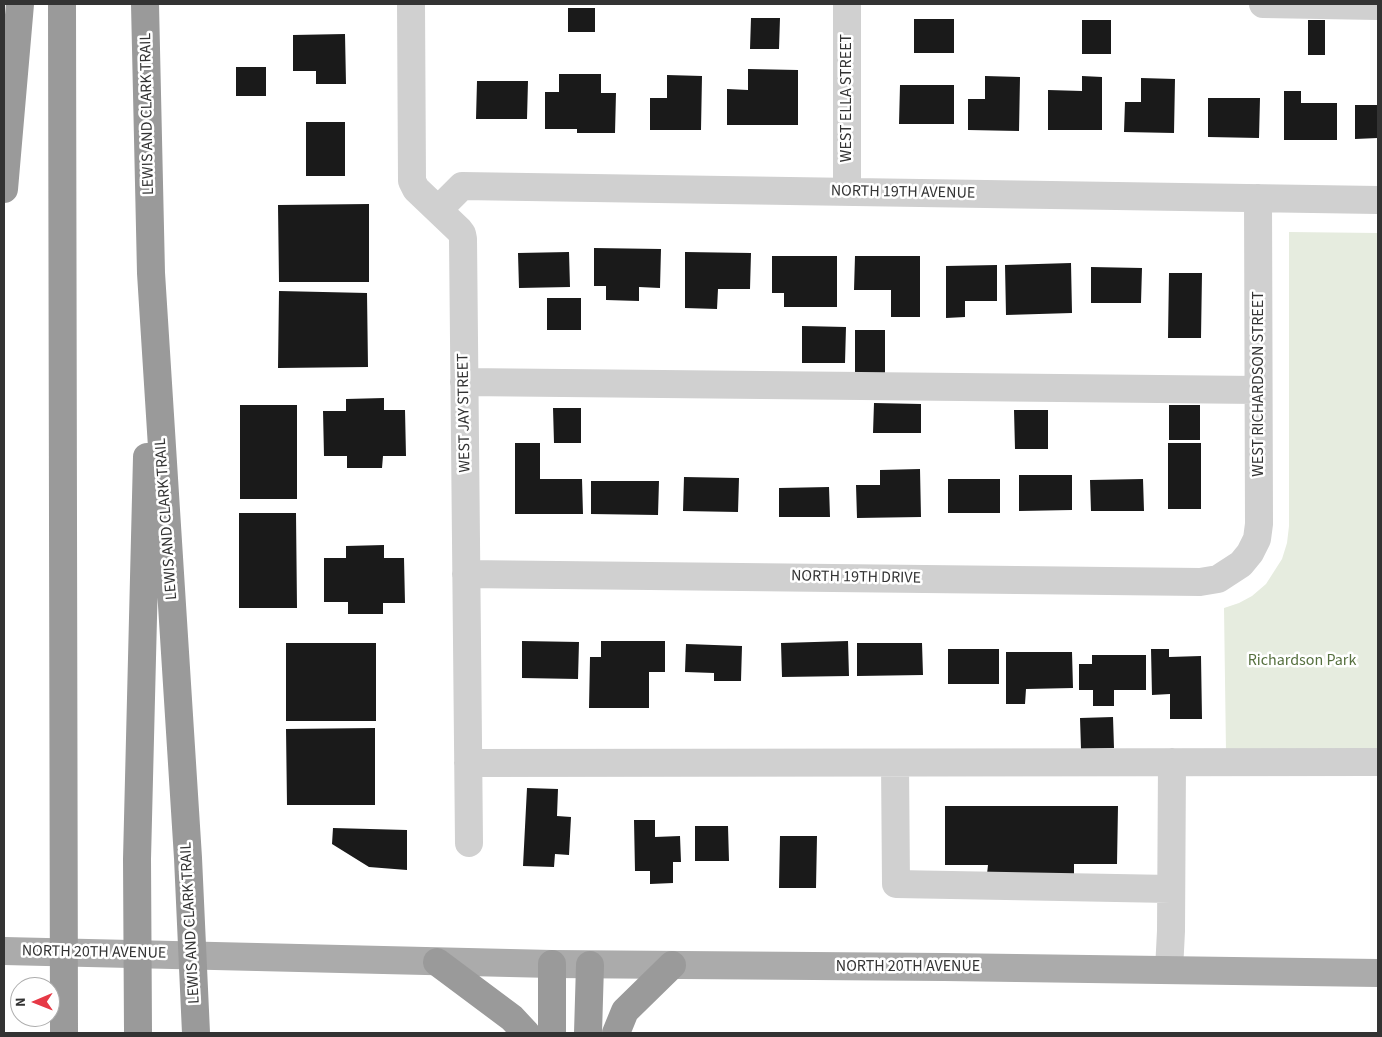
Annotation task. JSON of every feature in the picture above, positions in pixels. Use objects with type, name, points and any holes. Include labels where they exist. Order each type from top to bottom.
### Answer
[{"type":"highway","points":[[4,189],[20,4]]},
{"type":"highway","points":[[62,4],[64,1033]]},
{"type":"highway","name":"LEWIS AND CLARK TRAIL","points":[[145,4],[151,273],[188,858],[196,1033]]},
{"type":"highway","points":[[138,1033],[137,859],[151,273]]},
{"type":"highway","points":[[437,962],[512,1018],[526,1033]]},
{"type":"highway","points":[[552,964],[552,1033]]},
{"type":"highway","points":[[588,1033],[590,964]]},
{"type":"highway","points":[[616,1033],[625,1011],[672,965]]},
{"type":"main road","name":"NORTH 20TH AVENUE","points":[[4,951],[552,964],[1378,973]]},
{"type":"street","name":"WEST JAY STREET","points":[[411,4],[412,181],[416,189],[462,234],[468,843]]},
{"type":"street","name":"WEST ELLA STREET","points":[[847,4],[847,192]]},
{"type":"street","points":[[1263,4],[1378,6]]},
{"type":"street","name":"NORTH 19TH AVENUE","points":[[438,210],[462,186],[1378,200]]},
{"type":"street","name":"WEST RICHARDSON STREET","points":[[1241,564],[1250,553],[1257,539],[1258,531],[1258,198]]},
{"type":"street","points":[[464,382],[1258,390]]},
{"type":"street","name":"NORTH 19TH DRIVE","points":[[466,574],[1200,582],[1218,578],[1241,564]]},
{"type":"street","points":[[1169,970],[1172,762]]},
{"type":"street","points":[[468,763],[1378,762]]},
{"type":"street","points":[[895,763],[896,884],[1171,889]]},
{"type":"green space","name":"Richardson Park","points":[[1289,232],[1378,233],[1378,751],[1226,752],[1224,608],[1252,596],[1266,584],[1282,559],[1287,543],[1289,526]]},
{"type":"building","points":[[568,8],[595,8],[595,32],[568,32]]},
{"type":"building","points":[[751,18],[780,18],[779,49],[750,49]]},
{"type":"building","points":[[914,19],[954,19],[954,53],[914,53]]},
{"type":"building","points":[[1082,20],[1111,20],[1111,54],[1082,54]]},
{"type":"building","points":[[1308,20],[1325,20],[1325,55],[1308,55]]},
{"type":"building","points":[[345,34],[346,84],[316,84],[316,71],[293,71],[293,35]]},
{"type":"building","points":[[236,67],[266,67],[266,96],[236,96]]},
{"type":"building","points":[[748,69],[798,70],[798,125],[727,125],[727,89],[748,90]]},
{"type":"building","points":[[559,74],[601,74],[601,93],[616,93],[615,133],[577,133],[577,129],[545,129],[545,92],[559,92]]},
{"type":"building","points":[[667,75],[702,76],[701,130],[650,130],[650,98],[667,98]]},
{"type":"building","points":[[985,76],[1020,77],[1019,131],[968,130],[968,99],[985,99]]},
{"type":"building","points":[[1082,76],[1102,77],[1102,130],[1048,130],[1048,90],[1082,91]]},
{"type":"building","points":[[1141,78],[1175,79],[1174,133],[1124,132],[1125,102],[1141,102]]},
{"type":"building","points":[[477,81],[528,81],[527,119],[476,119]]},
{"type":"building","points":[[900,85],[954,85],[954,124],[899,124]]},
{"type":"building","points":[[1284,91],[1301,91],[1301,103],[1337,103],[1337,140],[1284,140]]},
{"type":"building","points":[[1208,98],[1260,98],[1259,138],[1208,137]]},
{"type":"building","points":[[1355,105],[1378,105],[1378,138],[1355,139]]},
{"type":"building","points":[[306,122],[345,122],[345,176],[306,176]]},
{"type":"building","points":[[369,204],[369,282],[279,282],[278,205]]},
{"type":"building","points":[[594,248],[661,249],[660,288],[639,287],[639,301],[606,300],[606,286],[594,286]]},
{"type":"building","points":[[569,252],[570,287],[519,288],[518,253]]},
{"type":"building","points":[[685,252],[751,253],[750,289],[718,289],[717,309],[685,308]]},
{"type":"building","points":[[772,256],[837,256],[837,307],[784,307],[784,293],[772,293]]},
{"type":"building","points":[[855,256],[920,256],[920,317],[891,317],[891,290],[854,290]]},
{"type":"building","points":[[1071,263],[1072,313],[1006,315],[1005,265]]},
{"type":"building","points":[[997,265],[997,301],[965,301],[965,317],[946,318],[946,266]]},
{"type":"building","points":[[1091,267],[1142,268],[1141,303],[1091,303]]},
{"type":"building","points":[[1169,273],[1202,273],[1201,338],[1168,338]]},
{"type":"building","points":[[279,291],[367,293],[368,367],[278,368]]},
{"type":"building","points":[[547,298],[581,298],[581,330],[547,330]]},
{"type":"building","points":[[802,326],[846,327],[845,363],[802,363]]},
{"type":"building","points":[[855,330],[885,330],[885,374],[855,373]]},
{"type":"building","points":[[384,398],[384,410],[405,410],[406,456],[383,456],[382,468],[347,468],[347,456],[324,456],[323,411],[346,411],[346,399]]},
{"type":"building","points":[[874,403],[921,404],[921,433],[873,433]]},
{"type":"building","points":[[240,405],[297,405],[297,499],[240,499]]},
{"type":"building","points":[[1169,405],[1200,405],[1200,440],[1169,440]]},
{"type":"building","points":[[553,408],[581,408],[581,443],[554,443]]},
{"type":"building","points":[[1014,410],[1048,410],[1048,449],[1015,449]]},
{"type":"building","points":[[515,443],[540,443],[540,479],[582,479],[583,514],[515,514]]},
{"type":"building","points":[[1168,443],[1201,443],[1201,509],[1168,509]]},
{"type":"building","points":[[920,469],[921,517],[857,518],[856,485],[880,485],[880,470]]},
{"type":"building","points":[[1019,475],[1072,475],[1072,510],[1019,511]]},
{"type":"building","points":[[684,477],[739,478],[738,512],[683,511]]},
{"type":"building","points":[[948,479],[1000,479],[1000,513],[948,513]]},
{"type":"building","points":[[1143,479],[1144,511],[1091,511],[1090,480]]},
{"type":"building","points":[[591,481],[659,481],[658,515],[591,514]]},
{"type":"building","points":[[829,487],[830,517],[779,517],[779,488]]},
{"type":"building","points":[[239,513],[296,513],[297,608],[239,608]]},
{"type":"building","points":[[384,545],[384,558],[404,558],[405,603],[383,603],[383,614],[348,614],[348,602],[324,602],[324,558],[346,558],[346,546]]},
{"type":"building","points":[[522,641],[579,642],[578,679],[522,678]]},
{"type":"building","points":[[601,641],[665,641],[665,672],[649,672],[649,708],[589,708],[590,657],[601,657]]},
{"type":"building","points":[[848,641],[849,676],[782,677],[781,643]]},
{"type":"building","points":[[286,643],[376,643],[376,721],[286,721]]},
{"type":"building","points":[[857,643],[922,643],[923,675],[857,676]]},
{"type":"building","points":[[686,644],[742,646],[741,681],[714,681],[714,673],[685,672]]},
{"type":"building","points":[[948,649],[999,649],[999,684],[948,684]]},
{"type":"building","points":[[1151,649],[1169,649],[1169,657],[1201,656],[1202,719],[1170,719],[1170,694],[1152,695]]},
{"type":"building","points":[[1006,652],[1072,652],[1073,688],[1026,689],[1025,704],[1006,704]]},
{"type":"building","points":[[1092,655],[1146,655],[1146,690],[1114,690],[1114,706],[1093,706],[1093,690],[1079,690],[1079,664],[1092,664]]},
{"type":"building","points":[[1113,717],[1114,748],[1081,749],[1080,718]]},
{"type":"building","points":[[375,728],[375,805],[287,805],[286,729]]},
{"type":"building","points":[[527,788],[558,789],[557,816],[571,817],[569,855],[555,854],[554,867],[523,866]]},
{"type":"building","points":[[945,806],[1118,806],[1117,864],[1074,864],[1074,874],[987,874],[988,865],[945,865]]},
{"type":"building","points":[[634,820],[655,820],[655,837],[680,836],[681,862],[673,862],[673,883],[650,884],[650,871],[635,871]]},
{"type":"building","points":[[695,826],[728,826],[729,861],[695,861]]},
{"type":"building","points":[[333,828],[407,830],[407,870],[369,867],[332,844]]},
{"type":"building","points":[[780,836],[817,836],[816,888],[779,888]]}]
